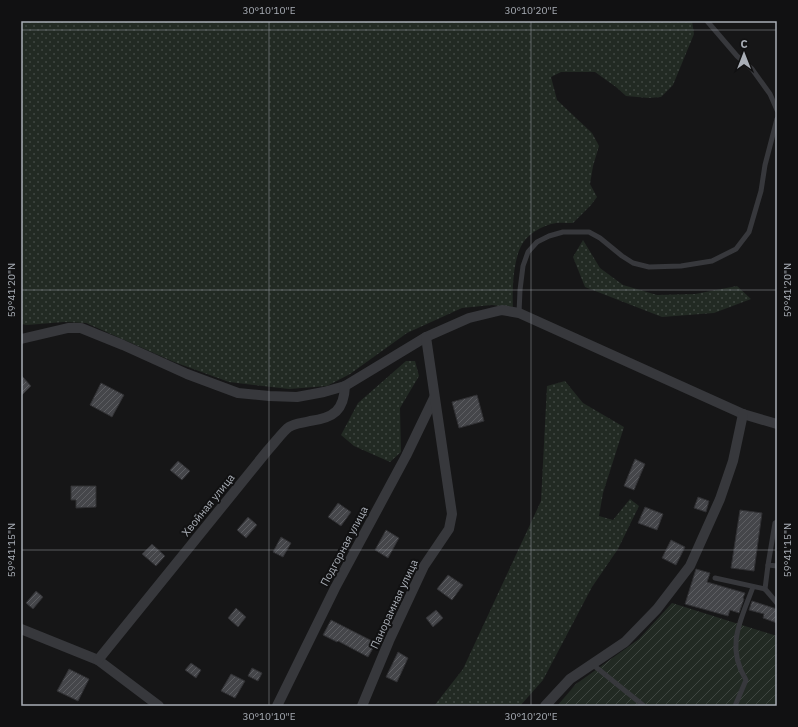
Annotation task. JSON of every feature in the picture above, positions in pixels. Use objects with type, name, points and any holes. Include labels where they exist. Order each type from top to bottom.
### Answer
[{"type":"street","points":[[21,340],[68,328],[81,328],[187,374],[238,393],[297,397],[345,386],[426,337],[469,318],[502,310],[519,314],[743,414],[777,424]]},
{"type":"street","points":[[426,337],[434,398]]},
{"type":"street","name":"Хвойная улица","points":[[98,660],[268,450],[288,428],[300,423],[324,419],[338,410],[345,398],[345,386]]},
{"type":"street","name":"Панорамная улица","points":[[362,706],[389,641],[424,566],[449,529],[452,514],[434,398]]},
{"type":"street","name":"Подгорная улица","points":[[277,706],[335,588],[406,456],[434,398]]},
{"type":"street","points":[[545,706],[570,679],[625,642],[657,609],[690,566],[720,499],[733,461],[743,414]]},
{"type":"street","points":[[21,629],[98,660],[155,705]]},
{"type":"lane","points":[[707,21],[737,56],[752,69],[770,94],[777,110]]},
{"type":"lane","points":[[519,314],[523,266],[528,252],[537,242],[549,236],[563,232],[589,232],[600,238],[633,263],[649,267],[681,266],[712,261],[736,249],[749,232],[761,191],[765,165],[777,119]]},
{"type":"lane","points":[[765,589],[775,523],[777,522]]},
{"type":"lane","points":[[768,565],[777,566]]},
{"type":"lane","points":[[715,578],[765,589],[777,603]]},
{"type":"lane","points":[[735,706],[746,680],[739,668],[735,645],[740,621],[753,587]]},
{"type":"lane","points":[[592,664],[644,706]]},
{"type":"shaded area","points":[[21,21],[692,21],[694,34],[673,85],[661,97],[649,98],[626,96],[595,72],[561,72],[551,77],[557,100],[592,133],[599,146],[593,166],[590,184],[597,197],[573,223],[556,223],[547,225],[534,232],[525,240],[518,254],[514,272],[513,308],[492,305],[462,308],[407,333],[350,374],[327,386],[289,389],[229,382],[174,362],[86,323],[64,322],[27,325],[21,324]]},
{"type":"shaded area","points":[[583,240],[600,268],[623,285],[657,295],[695,294],[737,286],[751,299],[714,313],[662,317],[585,287],[573,257]]},
{"type":"shaded area","points":[[406,361],[415,361],[419,376],[400,408],[401,452],[390,462],[354,446],[341,435],[358,403]]},
{"type":"shaded area","points":[[565,381],[583,403],[624,427],[603,493],[599,516],[613,520],[630,499],[639,506],[618,549],[592,587],[543,680],[520,706],[434,706],[463,669],[541,501],[547,386]]},
{"type":"shaded area","points":[[672,603],[777,636],[777,706],[557,706],[576,684],[639,639]]},
{"type":"building","points":[[21,375],[31,386],[21,396]]},
{"type":"building","points":[[101,383],[124,395],[112,417],[90,405]]},
{"type":"building","points":[[477,395],[484,421],[459,428],[452,402]]},
{"type":"building","points":[[635,459],[645,464],[634,490],[624,486]]},
{"type":"building","points":[[178,461],[190,471],[182,480],[170,470]]},
{"type":"building","points":[[71,486],[96,486],[96,507],[76,508],[76,500],[71,500]]},
{"type":"building","points":[[698,497],[709,501],[706,512],[694,508]]},
{"type":"building","points":[[338,503],[351,512],[341,526],[328,517]]},
{"type":"building","points":[[645,507],[663,514],[657,530],[638,523]]},
{"type":"building","points":[[740,510],[762,513],[754,571],[731,568]]},
{"type":"building","points":[[248,517],[257,525],[246,538],[237,530]]},
{"type":"building","points":[[386,530],[399,538],[388,558],[375,550]]},
{"type":"building","points":[[281,537],[291,543],[283,557],[273,552]]},
{"type":"building","points":[[671,540],[685,547],[676,565],[662,558]]},
{"type":"building","points":[[152,544],[165,556],[156,566],[142,554]]},
{"type":"building","points":[[696,569],[710,573],[707,582],[745,593],[739,613],[730,610],[728,616],[685,604]]},
{"type":"building","points":[[448,575],[463,585],[452,600],[437,589]]},
{"type":"building","points":[[36,591],[43,597],[33,609],[26,603]]},
{"type":"building","points":[[752,601],[777,609],[777,623],[763,618],[764,614],[749,610]]},
{"type":"building","points":[[236,608],[246,617],[238,627],[228,618]]},
{"type":"building","points":[[436,610],[443,618],[433,627],[426,618]]},
{"type":"building","points":[[331,620],[376,643],[368,657],[323,635]]},
{"type":"building","points":[[398,652],[408,658],[397,682],[386,677]]},
{"type":"building","points":[[191,663],[201,670],[196,678],[185,670]]},
{"type":"building","points":[[252,668],[262,673],[258,681],[248,676]]},
{"type":"building","points":[[69,669],[89,679],[78,701],[57,691]]},
{"type":"building","points":[[231,674],[245,681],[235,698],[221,691]]}]
